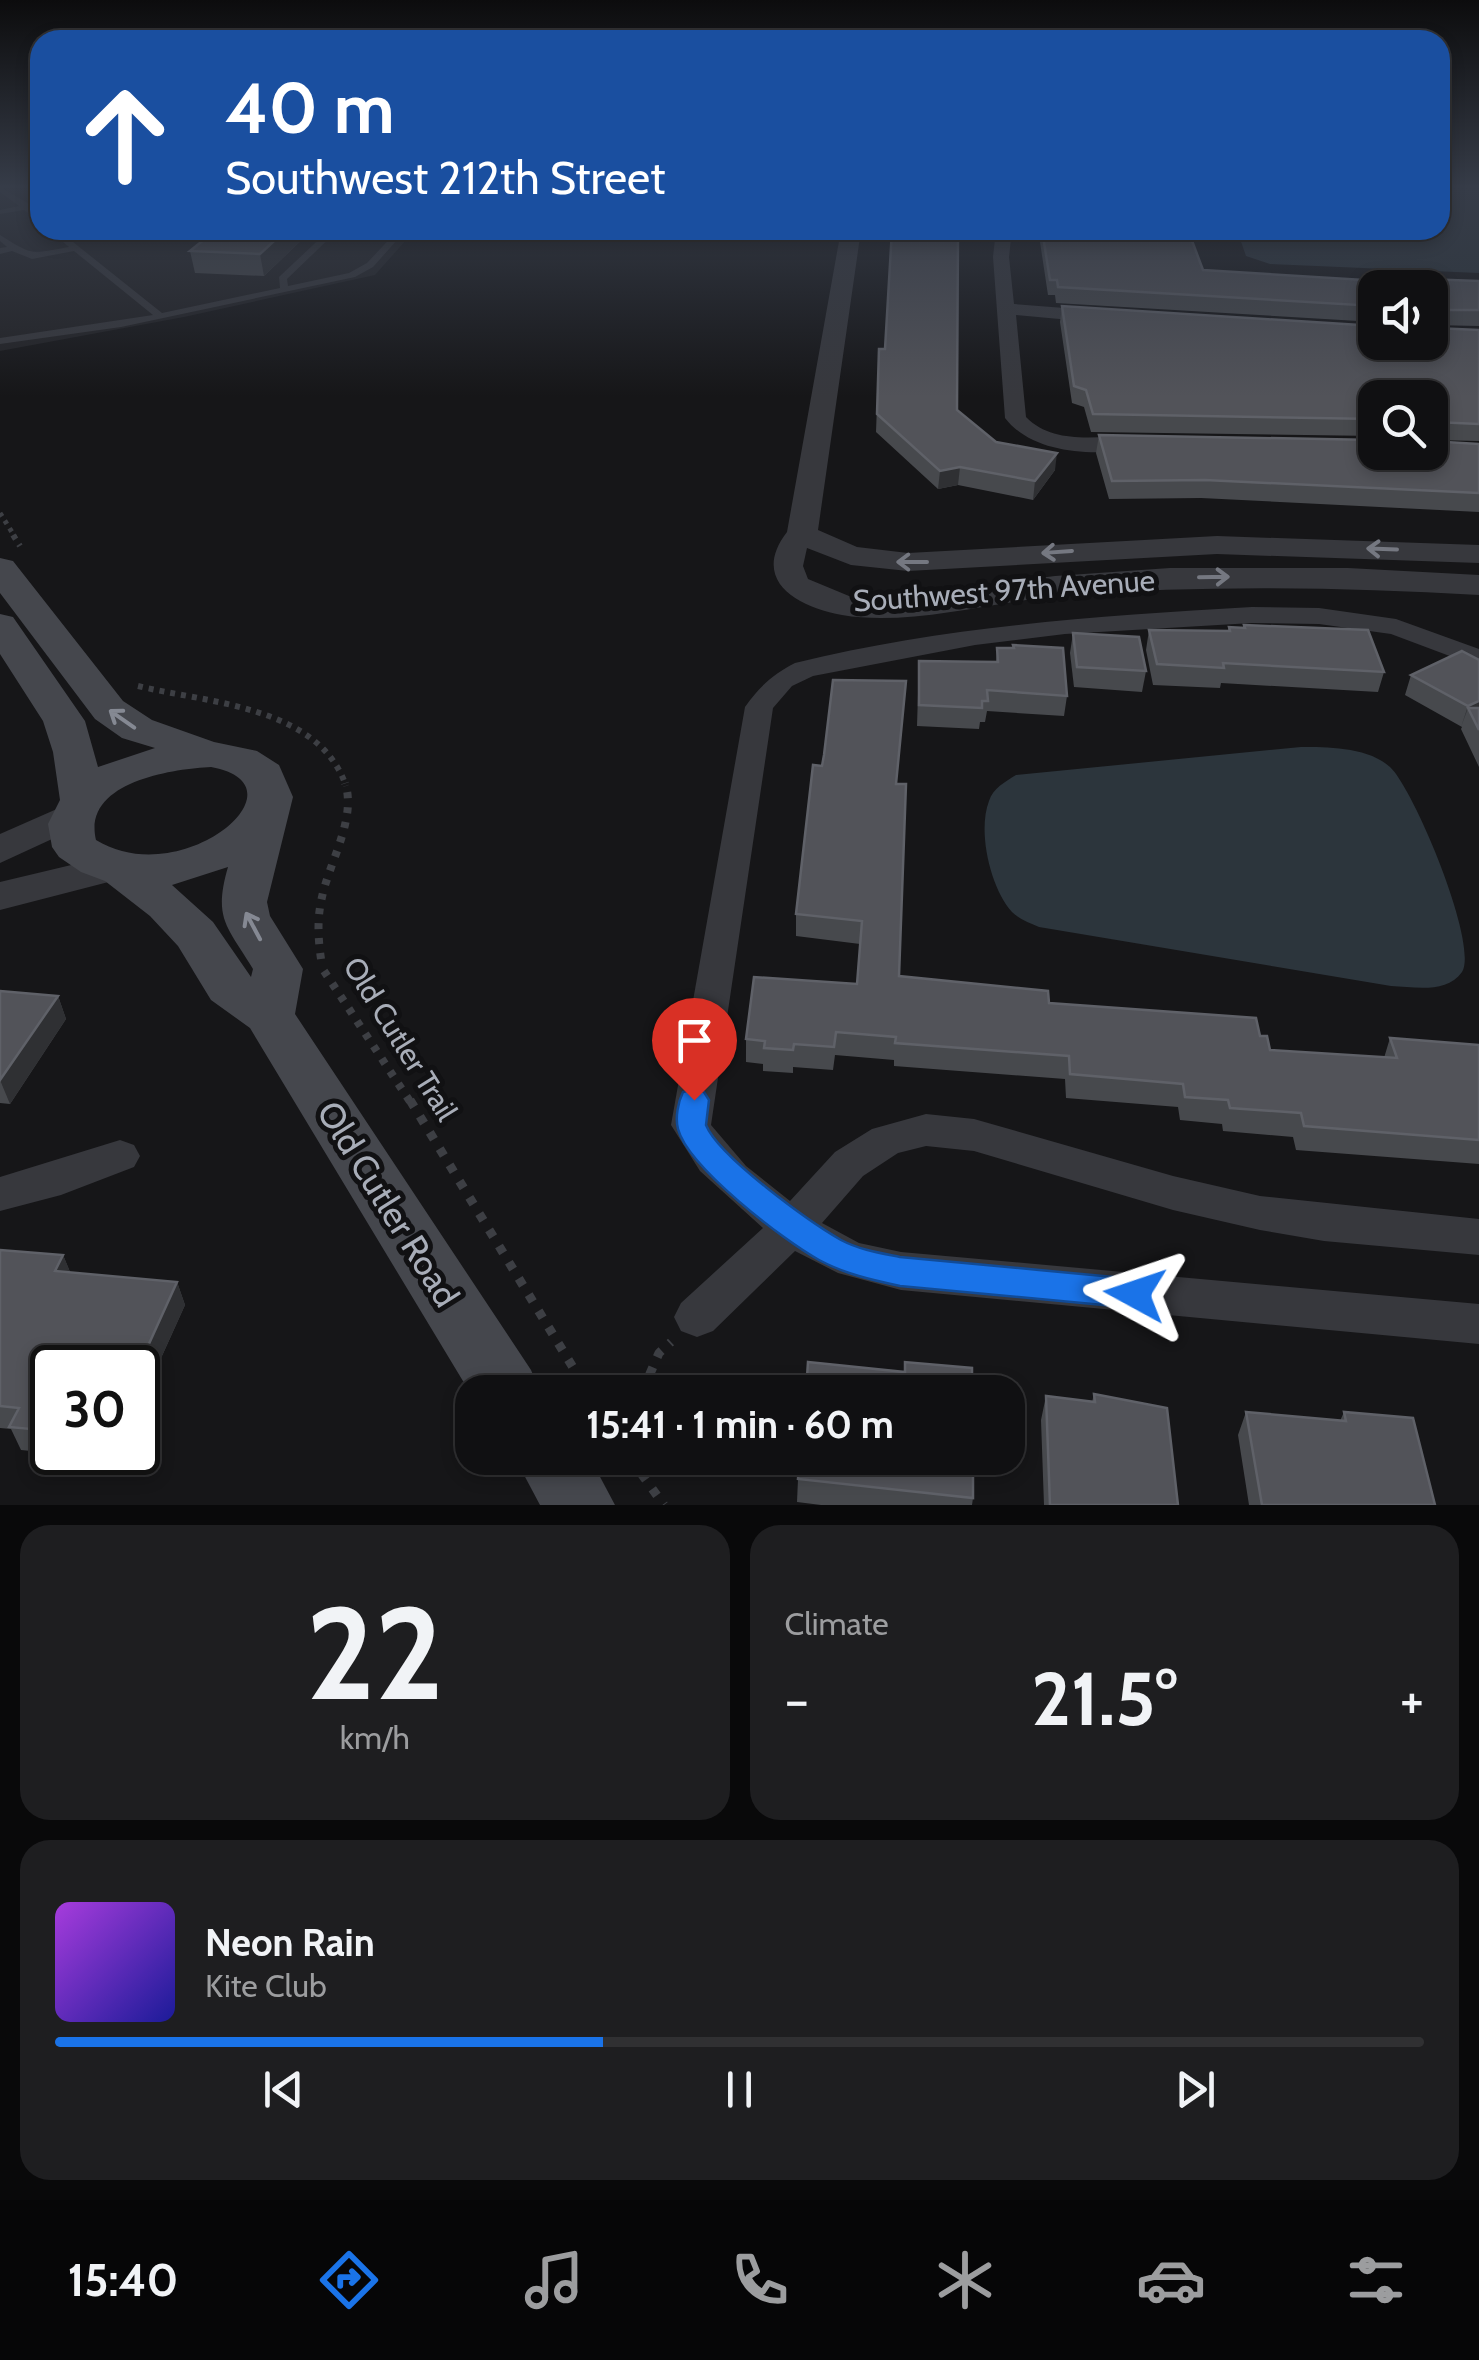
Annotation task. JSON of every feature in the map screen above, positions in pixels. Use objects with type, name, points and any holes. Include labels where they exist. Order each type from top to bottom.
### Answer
[{"type":"main road","points":[[12,562],[109,710],[137,729],[243,761],[264,775],[271,795],[243,902],[246,917],[278,969],[269,1015]]},
{"type":"main road","points":[[0,625],[64,722],[74,752],[78,808]]},
{"type":"main road","points":[[212,754],[176,755],[139,764],[106,781],[78,808],[71,825],[75,847],[95,864],[116,871],[168,871],[208,860],[242,841],[264,818]]},
{"type":"main road","name":"Old Cutler Road","points":[[116,871],[167,904],[196,934],[229,987],[269,1015],[496,1375]]},
{"type":"main road","points":[[561,1475],[580,1505]]},
{"type":"street","points":[[802,534],[847,257]]},
{"type":"street","points":[[1000,257],[1014,411],[1020,425],[1041,436],[1076,442],[1164,442]]},
{"type":"street","points":[[1006,309],[1118,318]]},
{"type":"street","name":"Southwest 97th Avenue","points":[[1479,554],[1217,545],[908,562],[852,556],[802,534],[790,545],[788,564],[797,586],[826,601],[862,608],[1055,586],[1170,578],[1333,578],[1479,585]]},
{"type":"street","name":"Southwest 97th Avenue","points":[[794,1224],[716,1161],[696,1139],[691,1125],[759,707],[772,688],[792,674],[852,657],[1024,630],[1252,615],[1319,616],[1381,624],[1479,659]]},
{"type":"street","points":[[0,850],[78,808]]},
{"type":"street","points":[[0,896],[116,871]]},
{"type":"street","points":[[698,1317],[867,1150],[905,1132],[974,1135],[1172,1193],[1260,1213],[1324,1223],[1479,1236]]},
{"type":"street","points":[[0,1194],[62,1178],[120,1156]]},
{"type":"street","points":[[794,1224],[829,1249],[866,1265],[900,1272],[1479,1324]]},
{"type":"lane","points":[[87,257],[159,316]]},
{"type":"lane","points":[[285,289],[282,278],[304,257]]},
{"type":"lane","points":[[0,341],[159,316],[285,289],[364,270],[376,257]]},
{"type":"path","points":[[0,513],[12,562]]},
{"type":"path","name":"Old Cutler Trail","points":[[127,682],[174,697],[238,706],[292,726],[319,743],[337,761],[349,792],[348,806],[320,894],[317,937],[322,966],[335,992],[410,1101],[578,1375]]},
{"type":"path","points":[[649,1375],[659,1353],[698,1317]]},
{"type":"path","points":[[642,1475],[664,1505]]},
{"type":"shaded area","points":[[0,257],[391,257],[375,275],[184,317],[0,351]]},
{"type":"shaded area","points":[[1250,257],[1479,257],[1479,273],[1270,264]]},
{"type":"shaded area","points":[[1301,747],[1371,755],[1390,767],[1401,781],[1428,834],[1461,932],[1465,956],[1462,972],[1448,984],[1430,988],[1391,986],[1039,927],[1021,919],[1004,902],[988,860],[986,814],[993,792],[1016,775]]},
{"type":"building","points":[[890,257],[958,257],[957,410],[996,442],[1057,453],[1035,481],[960,467],[940,471],[877,414],[879,349],[885,349]]},
{"type":"building","points":[[1046,257],[1198,257],[1203,270],[1358,280],[1358,305],[1058,287],[1057,280],[1050,280]]},
{"type":"building","points":[[1448,280],[1479,281],[1479,310],[1448,310]]},
{"type":"building","points":[[1062,306],[1358,325],[1358,360],[1448,360],[1448,329],[1479,330],[1479,424],[1448,423],[1448,380],[1358,380],[1358,419],[1093,414],[1086,390],[1074,386]]},
{"type":"building","points":[[1099,435],[1358,440],[1358,470],[1448,470],[1448,442],[1479,444],[1479,493],[1205,480],[1112,481]]},
{"type":"building","points":[[1244,625],[1368,630],[1384,672],[1223,663],[1224,668],[1157,664],[1149,630],[1230,631],[1229,627],[1245,628]]},
{"type":"building","points":[[1073,633],[1139,637],[1146,671],[1077,667]]},
{"type":"building","points":[[1013,645],[1063,648],[1067,696],[987,690],[988,701],[982,701],[982,708],[919,705],[919,661],[998,662],[997,648],[1014,648]]},
{"type":"building","points":[[1462,651],[1479,660],[1479,701],[1468,706],[1411,675]]},
{"type":"building","points":[[833,680],[906,681],[896,784],[906,784],[899,976],[1048,991],[1049,1003],[1256,1018],[1260,1036],[1267,1036],[1270,1050],[1397,1058],[1390,1038],[1479,1045],[1479,1140],[1304,1126],[1301,1113],[1230,1108],[1228,1100],[1185,1097],[1183,1084],[1070,1074],[1069,1056],[895,1043],[896,1037],[836,1032],[834,1047],[794,1044],[793,1050],[764,1048],[765,1041],[746,1039],[754,977],[857,984],[862,921],[796,914],[813,765],[822,766]]},
{"type":"building","points":[[1468,708],[1479,708],[1479,730]]},
{"type":"building","points":[[0,991],[58,996],[0,1080]]},
{"type":"building","points":[[0,1250],[63,1255],[55,1271],[177,1282],[148,1345],[30,1345],[30,1429],[9,1427],[19,1408],[0,1406]]},
{"type":"building","points":[[808,1362],[905,1372],[905,1362],[972,1368],[972,1375],[807,1375]]},
{"type":"building","points":[[1094,1394],[1167,1408],[1178,1505],[1050,1505],[1046,1396],[1095,1402]]},
{"type":"building","points":[[1246,1412],[1346,1421],[1344,1412],[1413,1418],[1435,1505],[1262,1505]]},
{"type":"building","points":[[798,1475],[973,1475],[973,1498],[798,1479]]},
{"type":"route","points":[[694,1100],[691,1125],[696,1139],[745,1188],[829,1249],[866,1265],[900,1272],[1135,1294]]}]
